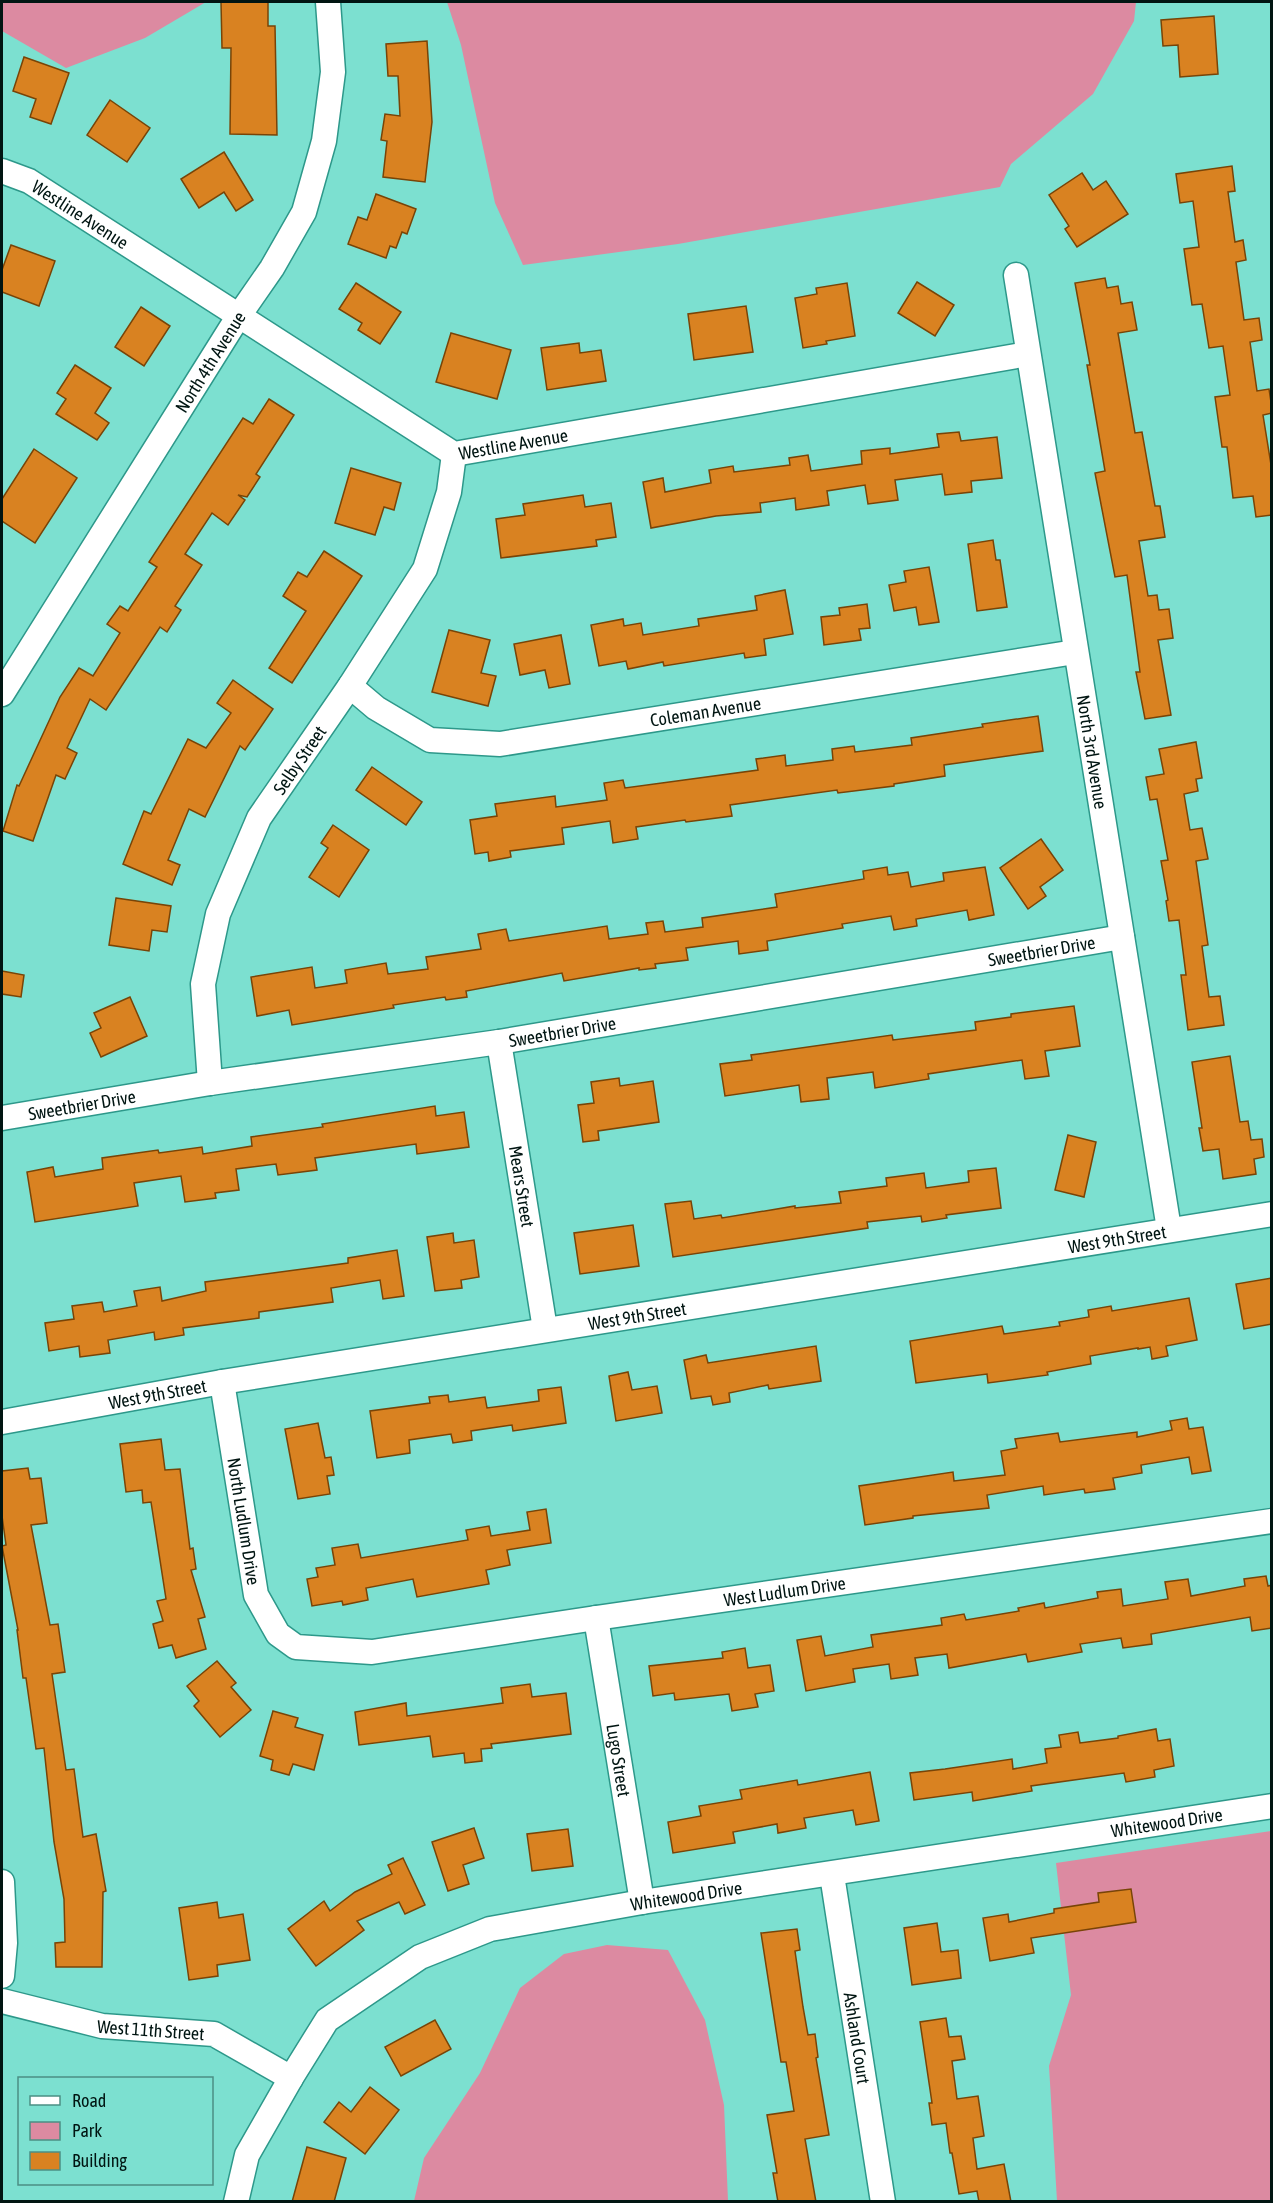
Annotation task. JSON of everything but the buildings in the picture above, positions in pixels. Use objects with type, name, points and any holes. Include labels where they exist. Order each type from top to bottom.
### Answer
[{"type":"street","name":"North 4th Avenue","points":[[2,694],[238,317],[272,268],[304,212],[324,141],[333,72],[328,2]]},
{"type":"street","name":"Westline Avenue","points":[[2,171],[29,181],[454,454],[1028,354]]},
{"type":"street","name":"North 3rd Avenue","points":[[1016,275],[1169,1229]]},
{"type":"street","name":"Selby Street","points":[[210,1083],[203,984],[218,914],[259,818],[350,686],[425,569],[449,492],[454,454]]},
{"type":"street","name":"Coleman Avenue","points":[[350,686],[376,708],[430,740],[500,744],[1075,652]]},
{"type":"street","name":"Sweetbrier Drive","points":[[2,1118],[210,1083],[499,1042],[1122,937]]},
{"type":"street","name":"Mears Street","points":[[499,1042],[545,1329]]},
{"type":"street","name":"West 9th Street","points":[[2,1422],[222,1382],[545,1329],[1272,1214]]},
{"type":"street","name":"North Ludlum Drive","points":[[222,1382],[256,1595],[278,1634],[296,1647]]},
{"type":"street","name":"West Ludlum Drive","points":[[296,1647],[372,1652],[1272,1521]]},
{"type":"street","name":"Lugo Street","points":[[596,1618],[642,1902]]},
{"type":"street","name":"Whitewood Drive","points":[[236,2202],[247,2155],[327,2020],[420,1956],[490,1929],[642,1902],[832,1875],[1272,1806]]},
{"type":"street","name":"Ashland Court","points":[[832,1875],[883,2202]]},
{"type":"street","points":[[2,1882],[5,1943],[2,1976]]},
{"type":"street","name":"West 11th Street","points":[[2,2001],[102,2026],[214,2034],[291,2078]]},
{"type":"green space","points":[[2,2],[206,2],[145,38],[66,68],[2,31]]},
{"type":"green space","points":[[447,2],[1136,2],[1134,21],[1093,94],[1011,164],[1000,187],[678,244],[523,265],[495,203],[461,45]]},
{"type":"green space","points":[[1271,1831],[1271,2201],[1057,2201],[1049,2066],[1071,1995],[1056,1863]]},
{"type":"green space","points":[[607,1945],[668,1950],[705,2020],[724,2105],[728,2201],[414,2201],[424,2158],[480,2073],[520,1988],[564,1954]]}]
